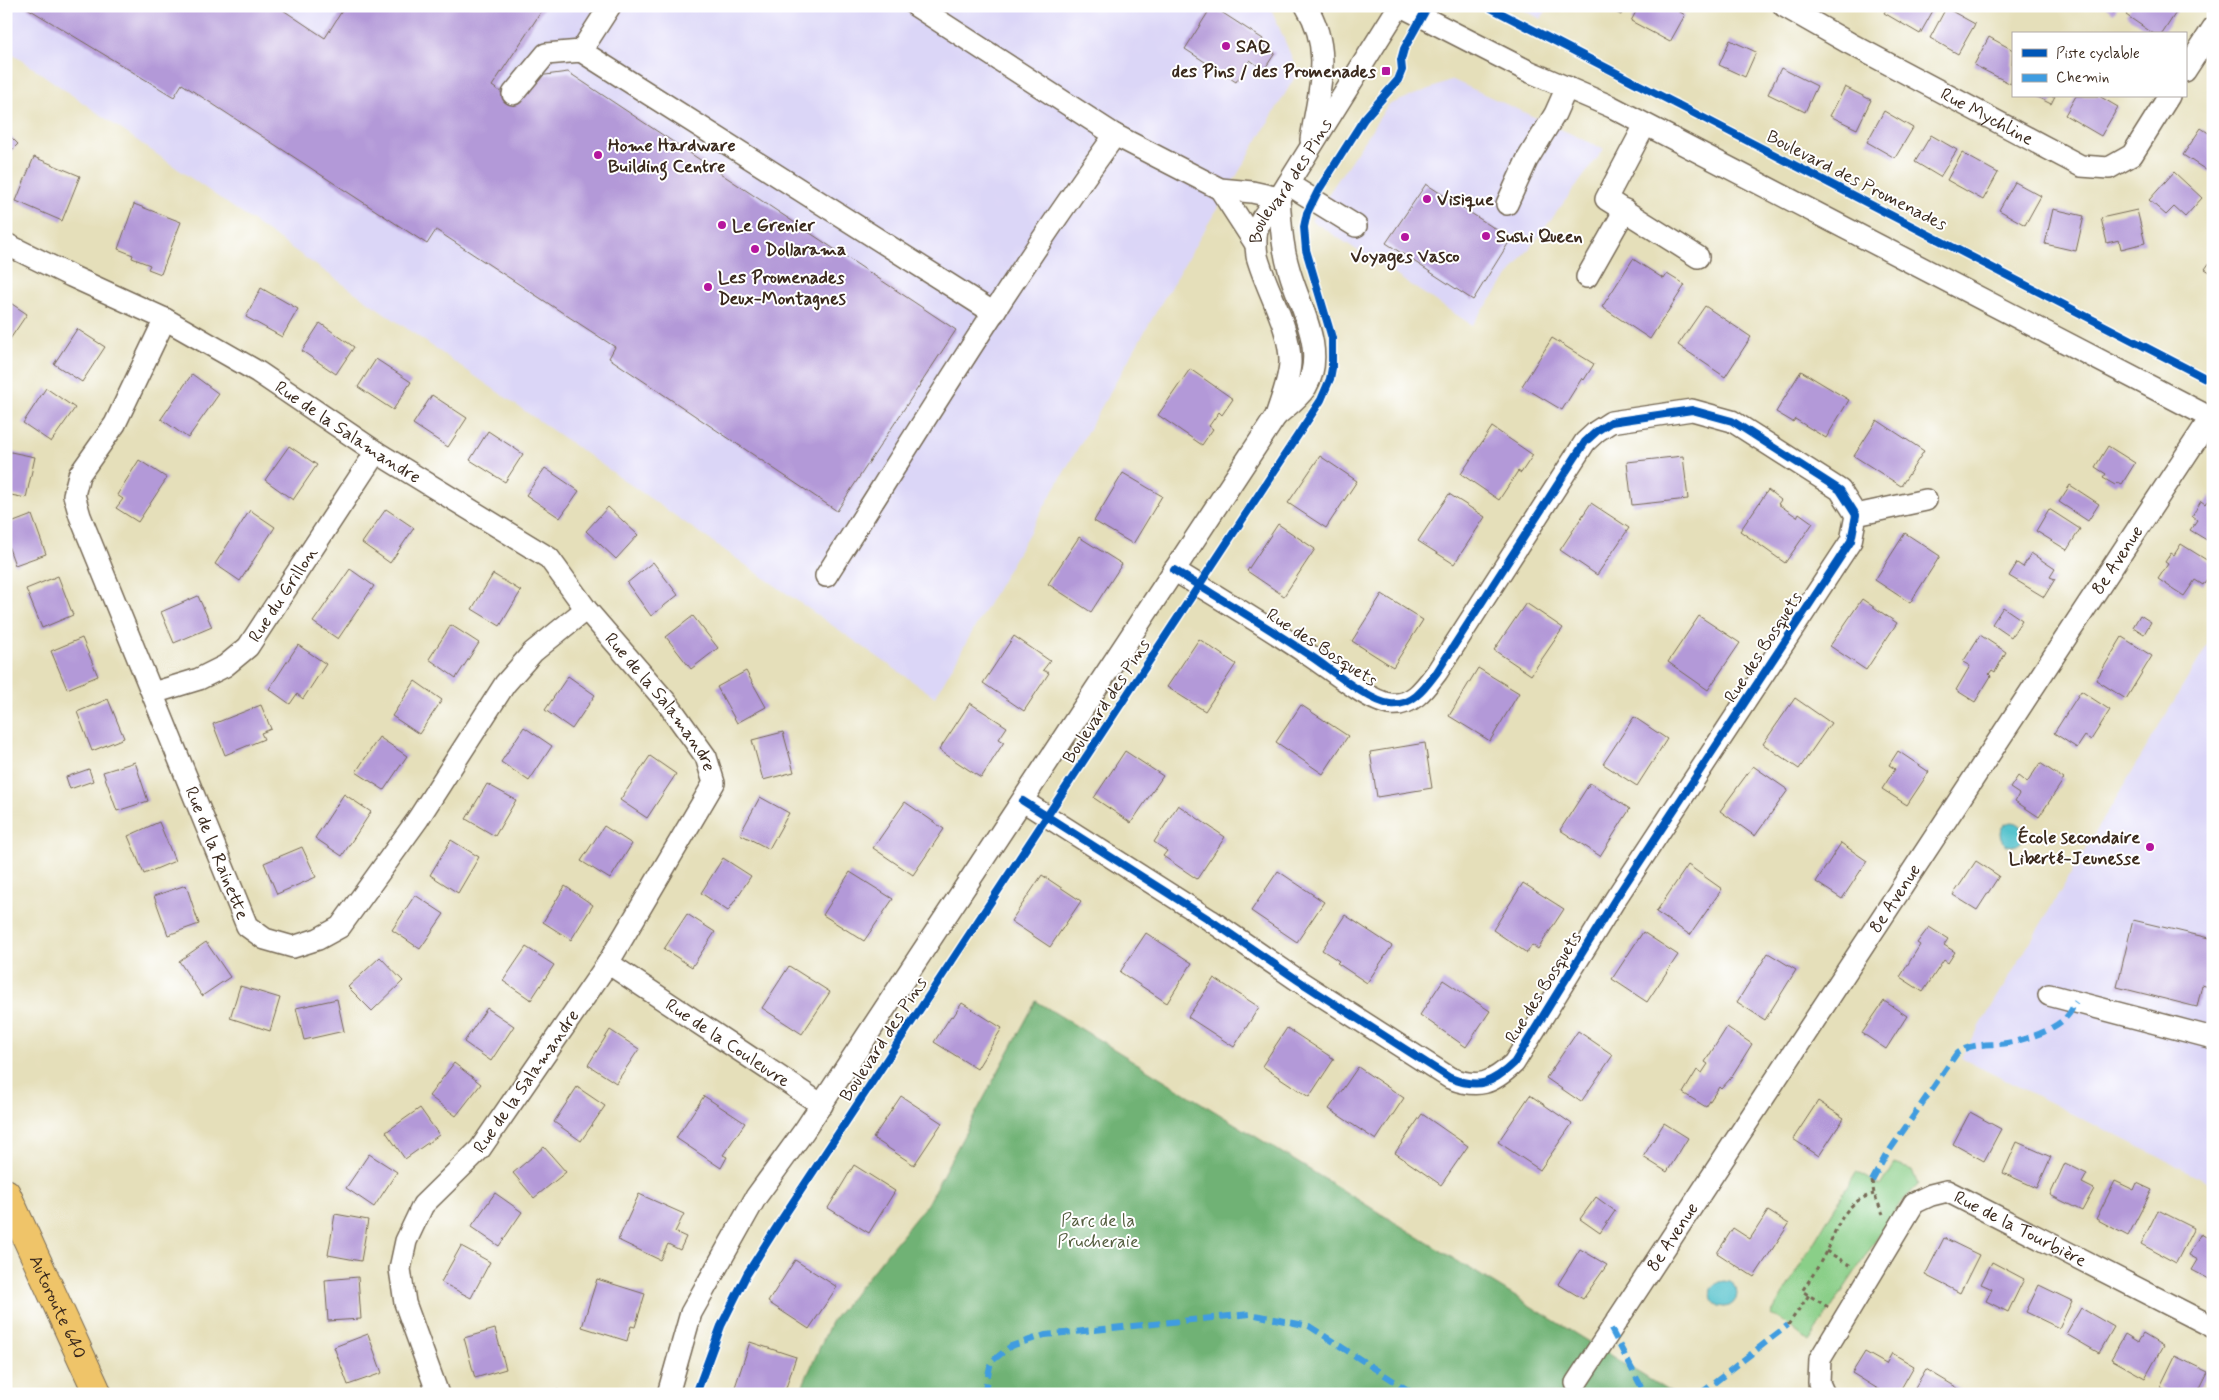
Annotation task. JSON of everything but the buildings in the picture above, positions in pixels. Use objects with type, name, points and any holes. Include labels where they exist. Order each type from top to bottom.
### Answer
[{"type":"highway","name":"Autoroute 640","points":[[6,1193],[98,1394]]},
{"type":"street","points":[[581,51],[610,6]]},
{"type":"street","points":[[1306,6],[1319,33],[1323,60],[1309,150]]},
{"type":"street","points":[[1400,6],[1526,70],[1567,87],[1645,125],[2212,417]]},
{"type":"street","name":"Boulevard des Pins","points":[[668,1394],[691,1313],[756,1197],[822,1105],[1276,416],[1288,376],[1290,355],[1287,338],[1260,268],[1255,243],[1255,232],[1261,218],[1283,191],[1400,6]]},
{"type":"street","name":"Rue Mychline","points":[[1784,6],[1849,43],[2081,166],[2109,168],[2132,155],[2168,98]]},
{"type":"street","points":[[922,8],[1115,135],[1220,189],[1252,192],[1283,191],[1356,226]]},
{"type":"street","points":[[2186,69],[2213,28]]},
{"type":"street","points":[[513,94],[546,54],[581,51],[994,313]]},
{"type":"street","points":[[1507,204],[1527,160],[1555,114],[1567,87]]},
{"type":"street","points":[[1645,125],[1606,199],[1698,257]]},
{"type":"street","points":[[826,576],[994,313],[1087,173],[1115,135]]},
{"type":"street","points":[[1220,189],[1255,243]]},
{"type":"street","points":[[1276,416],[1306,387],[1312,371],[1313,358],[1310,333],[1286,259],[1281,236],[1283,191]]},
{"type":"street","points":[[1587,277],[1624,210]]},
{"type":"street","name":"Rue de la Salamandre","points":[[6,244],[165,319],[258,372],[376,452],[549,558],[586,609],[668,704],[706,757],[714,783],[608,963],[480,1149],[423,1205],[406,1241],[400,1269],[405,1303],[438,1394]]},
{"type":"street","name":"Rue de la Rainette","points":[[165,319],[115,424],[79,475],[74,495],[80,516],[247,926],[265,939],[293,947],[318,940],[340,927],[418,819],[505,684],[533,652],[586,609]]},
{"type":"street","name":"Rue des Bosquets","points":[[1023,801],[1210,920],[1299,981],[1450,1078],[1466,1084],[1485,1084],[1501,1076],[1514,1063],[1616,898],[1851,541],[1856,514],[1840,490],[1732,421],[1692,410],[1611,422],[1596,431],[1585,442],[1437,672],[1419,694],[1405,703],[1389,704],[1373,699],[1308,654],[1174,570]]},
{"type":"street","name":"8e Avenue","points":[[1576,1383],[2212,417]]},
{"type":"street","name":"Rue du Grillon","points":[[153,693],[208,674],[225,666],[248,646],[376,452]]},
{"type":"street","points":[[1856,514],[1926,500]]},
{"type":"street","name":"Rue de la Couleuvre","points":[[608,963],[822,1105]]},
{"type":"street","points":[[2049,995],[2213,1038]]},
{"type":"street","name":"Rue de la Tourbière","points":[[1824,1394],[1819,1383],[1820,1358],[1835,1333],[1914,1203],[1930,1195],[1947,1191],[2213,1327]]},
{"type":"path","points":[[1872,1182],[1874,1194],[1885,1217]]},
{"type":"path","points":[[1831,1309],[1802,1291],[1816,1272],[1835,1236],[1840,1220],[1851,1206],[1862,1197],[1874,1194]]},
{"type":"path","points":[[1826,1251],[1857,1269]]},
{"type":"path","points":[[1788,1325],[1809,1295]]},
{"type":"shaded area","points":[[6,6],[1270,6],[1298,72],[1160,305],[935,697],[6,49]]},
{"type":"shaded area","points":[[1516,6],[1549,6],[1541,19]]},
{"type":"shaded area","points":[[1453,80],[1604,149],[1472,325],[1311,220],[1388,105]]},
{"type":"shaded area","name":"École secondaire Liberté-Jeunesse","points":[[2213,636],[2213,1184],[1961,1058]]},
{"type":"green space","name":"Parc de la Prucheraie","points":[[1036,1001],[1673,1394],[799,1394],[831,1322],[927,1204]]},
{"type":"green space","points":[[1895,1164],[1912,1170],[1918,1185],[1899,1205],[1809,1342],[1771,1314],[1856,1172],[1881,1186]]},
{"type":"water","points":[[2012,822],[2020,826],[2024,834],[2020,842],[2012,846],[2004,842],[2000,834],[2004,826]]},
{"type":"water","points":[[1724,1281],[1733,1285],[1737,1294],[1733,1303],[1724,1307],[1715,1303],[1711,1294],[1715,1285]]},
{"type":"marked path","points":[[1872,1181],[1885,1157],[1957,1053],[1972,1046],[2006,1043],[2046,1031],[2062,1021],[2076,1002]]},
{"type":"marked path","points":[[984,1394],[991,1362],[1011,1346],[1045,1335],[1250,1314],[1309,1326],[1414,1394]]},
{"type":"marked path","points":[[1700,1394],[1788,1325]]},
{"type":"marked path","points":[[1611,1329],[1645,1394]]},
{"type":"cycle path","points":[[696,1394],[721,1326],[747,1274],[1321,400],[1330,379],[1332,368],[1332,338],[1306,250],[1304,227],[1307,213],[1318,191],[1364,119],[1398,80],[1402,70],[1401,60],[1404,49],[1428,6]]},
{"type":"cycle path","name":"Boulevard des Promenades","points":[[1487,6],[2213,382]]},
{"type":"cycle path","points":[[1023,801],[1210,920],[1299,981],[1450,1078],[1477,1084],[1491,1080],[1499,1076],[1514,1063],[1616,898],[1851,541],[1856,515],[1840,490],[1732,421],[1692,410],[1611,422],[1585,442],[1437,672],[1417,695],[1405,703],[1398,704],[1381,702],[1360,691],[1276,633],[1174,570]]},
{"type":"place","name":"SAQ","points":[[1226,46]]},
{"type":"place","name":"des Pins / des Promenades","points":[[1386,71]]},
{"type":"place","name":"Home Hardware Building Centre","points":[[598,155]]},
{"type":"place","name":"Visique","points":[[1427,199]]},
{"type":"place","name":"Le Grenier","points":[[722,225]]},
{"type":"place","name":"Sushi Queen","points":[[1486,236]]},
{"type":"place","name":"Voyages Vasco","points":[[1405,237]]},
{"type":"place","name":"Dollarama","points":[[755,249]]},
{"type":"place","name":"Les Promenades Deux-Montagnes","points":[[708,287]]},
{"type":"place","name":"École secondaire Liberté-Jeunesse","points":[[2150,847]]}]
